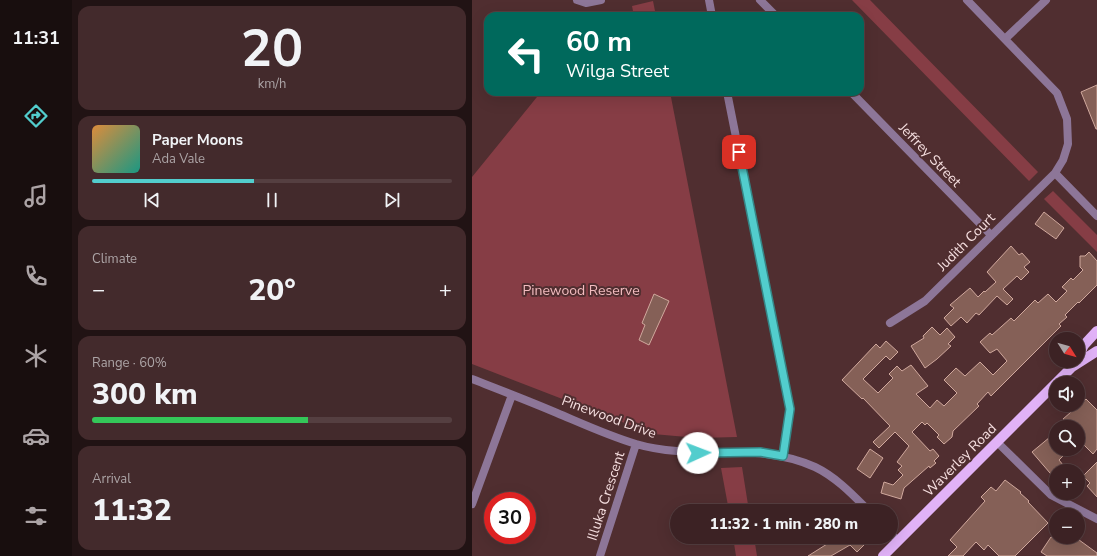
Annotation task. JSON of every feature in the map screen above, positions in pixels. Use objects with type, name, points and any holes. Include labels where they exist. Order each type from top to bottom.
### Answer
[{"type":"main road","points":[[1085,344],[1097,331]]},
{"type":"main road","name":"Waverley Road","points":[[1085,358],[1097,351]]},
{"type":"main road","name":"Waverley Road","points":[[1063,376],[1070,368]]},
{"type":"main road","name":"Waverley Road","points":[[898,534],[997,442],[1049,390]]},
{"type":"main road","name":"Waverley Road","points":[[883,556],[890,544]]},
{"type":"street","points":[[577,0],[586,3],[601,0]]},
{"type":"street","points":[[709,0],[711,12]]},
{"type":"street","points":[[760,0],[772,12]]},
{"type":"street","name":"Judith Court","points":[[890,323],[925,301],[1055,173],[1063,160],[1068,144],[1067,119],[1057,93],[967,0]]},
{"type":"street","points":[[1005,39],[1046,0]]},
{"type":"street","points":[[728,96],[790,409],[783,456]]},
{"type":"street","name":"Jeffrey Street","points":[[855,96],[991,235]]},
{"type":"street","points":[[1055,173],[1097,216]]},
{"type":"street","name":"Pinewood Drive","points":[[472,379],[636,444],[669,451],[698,453],[760,452],[783,456],[816,468],[846,489],[862,504]]},
{"type":"street","points":[[472,504],[512,395]]},
{"type":"street","points":[[997,442],[1051,495],[1097,519]]},
{"type":"street","name":"Illuka Crescent","points":[[600,556],[636,444]]},
{"type":"green space","points":[[852,0],[870,0],[1038,172],[1029,181]]},
{"type":"green space","points":[[653,1],[655,12],[633,12],[632,6]]},
{"type":"green space","name":"Pinewood Reserve","points":[[538,96],[671,96],[737,437],[698,438],[653,434],[472,364],[472,177]]},
{"type":"green space","points":[[1053,191],[1097,235],[1097,252],[1044,199]]},
{"type":"green space","points":[[742,467],[748,504],[728,504],[721,468]]},
{"type":"green space","points":[[734,544],[755,544],[757,556],[736,556]]},
{"type":"building","points":[[1097,85],[1097,129],[1096,129],[1081,92]]},
{"type":"building","points":[[1044,212],[1064,228],[1056,239],[1035,224]]},
{"type":"building","points":[[1011,246],[1019,255],[1022,253],[1030,262],[1024,267],[1029,272],[1021,280],[1017,276],[1003,289],[1013,299],[1007,305],[997,296],[979,315],[976,313],[967,323],[961,317],[951,326],[944,318],[954,308],[950,305],[970,288],[978,297],[996,282],[987,272]]},
{"type":"building","points":[[1089,252],[1097,261],[1097,285],[1065,315],[1067,317],[1059,324],[1061,326],[1055,332],[1049,332],[1049,338],[991,396],[988,392],[977,404],[979,406],[953,431],[952,437],[944,444],[937,437],[939,435],[927,423],[925,425],[922,422],[912,432],[930,451],[933,449],[939,456],[934,461],[936,463],[930,468],[929,466],[904,488],[901,499],[881,493],[884,482],[893,485],[903,475],[898,470],[902,466],[897,462],[909,446],[895,432],[879,448],[873,442],[890,426],[863,398],[862,399],[842,380],[876,344],[880,348],[886,341],[898,352],[890,360],[886,356],[863,379],[878,393],[893,378],[889,374],[897,366],[902,371],[911,365],[928,386],[916,394],[930,408],[937,400],[944,406],[957,393],[944,380],[956,368],[965,376],[980,362],[993,375],[1007,361],[997,349],[990,353],[980,342],[990,333],[992,335],[1011,318],[1014,321],[1035,300],[1038,303],[1048,294],[1056,302],[1067,291],[1062,287],[1071,278],[1073,280],[1083,270],[1080,267],[1080,256],[1085,256]]},
{"type":"building","points":[[654,294],[669,301],[649,345],[639,340],[645,325],[642,323]]},
{"type":"building","points":[[932,327],[940,335],[947,328],[955,337],[948,344],[951,346],[925,368],[911,346],[924,338],[923,336]]},
{"type":"building","points":[[1086,399],[1097,410],[1097,449],[1093,454],[1085,446],[1085,420],[1063,419],[1071,412],[1085,412]]},
{"type":"building","points":[[1049,438],[1049,456],[1063,456],[1059,460],[1062,464],[1049,464],[1049,472],[1032,452]]},
{"type":"building","points":[[870,449],[883,458],[870,478],[857,469]]},
{"type":"building","points":[[1097,462],[1097,497],[1087,486],[1090,483],[1085,478],[1085,474]]},
{"type":"building","points":[[1005,480],[1021,492],[1020,493],[1048,523],[1015,556],[999,556],[988,545],[984,550],[976,542],[963,556],[948,556],[957,547],[950,540],[985,501],[981,497],[991,487],[996,491]]},
{"type":"building","points":[[1049,540],[1049,544],[1085,544],[1097,553],[1097,556],[1047,556],[1041,552]]},
{"type":"building","points":[[827,544],[865,544],[857,552],[850,545],[831,556],[808,556]]},
{"type":"route","points":[[698,453],[760,452],[783,456],[790,409],[739,152]]}]
